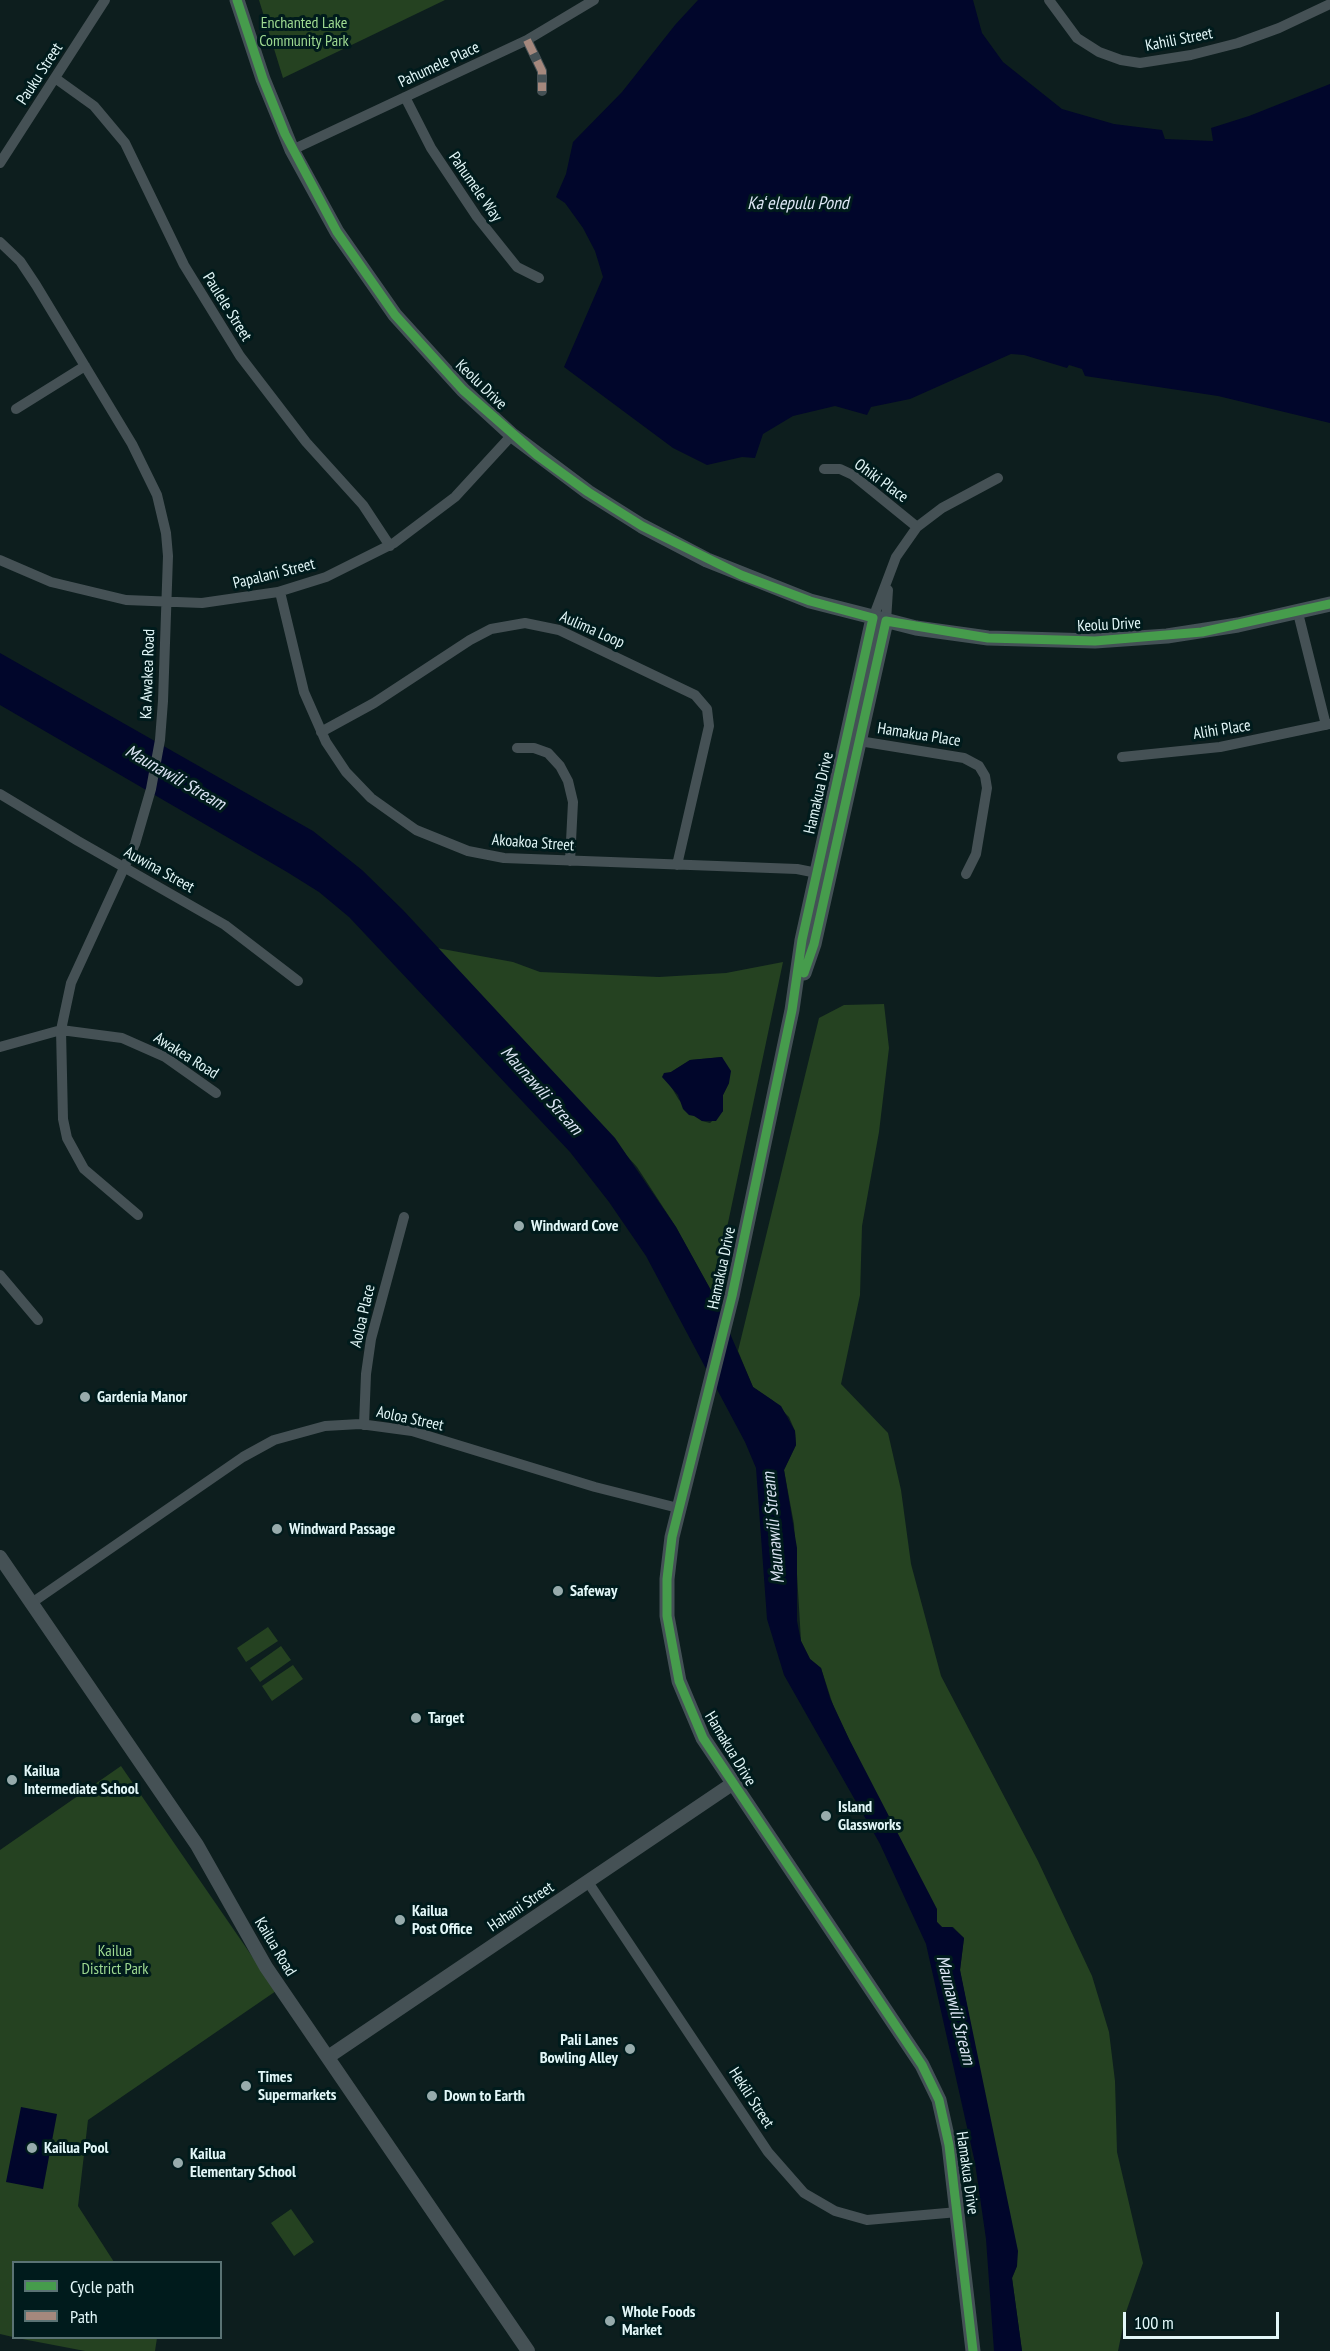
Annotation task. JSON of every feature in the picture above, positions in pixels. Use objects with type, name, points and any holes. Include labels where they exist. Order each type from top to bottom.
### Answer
[{"type":"main road","name":"Keolu Drive","points":[[237,0],[263,79],[292,150],[338,232],[395,315],[463,390],[512,435],[588,492],[674,543],[775,589],[880,620],[988,638],[1095,641],[1202,632],[1298,613],[1330,604]]},
{"type":"main road","name":"Hamakua Drive","points":[[880,620],[822,874],[814,944],[792,1010],[732,1296],[705,1410],[678,1508],[667,1578],[668,1620],[674,1661],[694,1720],[732,1784],[932,2082],[944,2116],[958,2212],[973,2351]]},
{"type":"street","name":"Pauku Street","points":[[0,163],[105,0]]},
{"type":"street","name":"Pahumele Place","points":[[292,150],[527,40],[594,0]]},
{"type":"street","name":"Kahili Street","points":[[1049,0],[1077,38],[1121,60],[1140,63],[1191,56],[1238,43],[1279,28],[1330,4]]},
{"type":"street","points":[[527,40],[542,71],[542,91]]},
{"type":"street","name":"Paulele Street","points":[[55,78],[94,106],[125,143],[184,265],[229,340],[268,395],[363,505],[390,546]]},
{"type":"street","name":"Pahumele Way","points":[[405,98],[431,148],[483,225],[517,267],[539,278]]},
{"type":"street","name":"Ka Awakea Road","points":[[0,242],[20,261],[36,285],[142,461],[157,495],[166,532],[166,603],[160,740],[146,809],[125,868],[71,983],[61,1030],[63,1119],[67,1138],[84,1169],[138,1215]]},
{"type":"street","points":[[16,409],[85,366]]},
{"type":"street","name":"Papalani Street","points":[[0,560],[76,589],[126,600],[166,603],[227,601],[280,592],[326,577],[390,546],[455,497],[512,435]]},
{"type":"street","name":"Ohiki Place","points":[[824,468],[840,470],[853,475],[917,527]]},
{"type":"street","name":"Hamakua Drive","points":[[880,620],[896,557],[917,527],[942,508],[998,478]]},
{"type":"street","name":"Akoakoa Street","points":[[280,592],[304,692],[321,732],[336,757],[358,785],[385,810],[416,830],[450,846],[486,856],[797,869],[822,874]]},
{"type":"street","name":"Alihi Place","points":[[1122,757],[1220,747],[1328,724],[1298,613]]},
{"type":"street","name":"Aulima Loop","points":[[321,732],[374,703],[470,640],[491,629],[525,623],[560,630],[690,692],[707,708],[709,726],[677,865]]},
{"type":"street","name":"Hamakua Place","points":[[852,740],[964,758],[979,766],[985,776],[987,788],[976,855],[966,874]]},
{"type":"street","points":[[517,748],[534,748],[548,753],[560,766],[568,782],[573,802],[570,861]]},
{"type":"street","name":"Auwina Street","points":[[0,794],[225,925],[298,981]]},
{"type":"street","name":"Awakea Road","points":[[0,1047],[61,1030],[104,1035],[148,1048],[174,1062],[216,1093]]},
{"type":"street","name":"Aoloa Place","points":[[364,1425],[371,1339],[404,1217]]},
{"type":"street","points":[[0,1275],[38,1320]]},
{"type":"street","name":"Aoloa Street","points":[[33,1602],[258,1448],[307,1430],[364,1425],[412,1431],[595,1487],[678,1508]]},
{"type":"street","name":"Kailua Road","points":[[0,1557],[33,1602],[152,1783],[197,1845],[266,1967],[528,2351]]},
{"type":"street","name":"Hahani Street","points":[[328,2056],[732,1784]]},
{"type":"street","name":"Hekili Street","points":[[588,1882],[768,2152],[804,2193],[835,2211],[867,2220],[958,2212]]},
{"type":"green space","name":"Enchanted Lake Community Park","points":[[259,0],[445,0],[283,78]]},
{"type":"green space","points":[[437,948],[513,962],[540,972],[659,977],[726,973],[783,962],[713,1294],[676,1227],[637,1167]],"holes":[[[722,1057],[729,1083],[723,1095],[723,1111],[710,1123],[702,1121],[679,1100],[667,1080],[671,1072],[690,1060]]]},
{"type":"green space","points":[[884,1004],[889,1048],[879,1132],[862,1226],[860,1295],[841,1384],[888,1433],[901,1490],[911,1564],[941,1676],[1038,1861],[1092,1976],[1109,2032],[1115,2081],[1117,2152],[1143,2263],[1126,2312],[1118,2351],[1022,2351],[1012,2278],[1017,2266],[960,1970],[964,1938],[953,1927],[942,1927],[937,1922],[834,1708],[821,1668],[810,1659],[801,1641],[794,1524],[784,1470],[796,1445],[795,1431],[789,1417],[772,1400],[753,1387],[738,1351],[819,1018],[844,1005]]},
{"type":"green space","points":[[268,1627],[278,1641],[246,1662],[237,1648]]},
{"type":"green space","points":[[281,1646],[291,1660],[260,1682],[250,1668]]},
{"type":"green space","points":[[293,1665],[303,1679],[272,1701],[262,1686]]},
{"type":"green space","name":"Kailua District Park","points":[[121,1766],[276,1991],[88,2120],[78,2206],[113,2261],[12,2261],[12,2337],[0,2334],[0,1850]]},
{"type":"green space","points":[[291,2209],[314,2242],[294,2256],[271,2223]]},
{"type":"green space","points":[[22,2339],[157,2339],[155,2351],[85,2351]]},
{"type":"water","name":"Kaʻelepulu Pond","points":[[698,0],[973,0],[982,33],[1003,62],[1062,109],[1114,124],[1162,130],[1165,139],[1213,141],[1211,128],[1249,116],[1330,84],[1330,423],[1218,396],[1085,376],[1082,369],[1069,365],[1067,368],[1024,355],[1011,354],[910,399],[871,407],[867,415],[835,406],[793,416],[763,434],[755,458],[742,457],[707,465],[673,448],[564,367],[603,277],[595,251],[583,228],[565,203],[556,197],[566,174],[573,142],[622,92],[675,25]]},
{"type":"water","name":"Maunawili Stream","points":[[0,653],[313,831],[362,870],[403,910],[615,1138],[676,1227],[713,1294],[753,1387],[781,1406],[795,1431],[796,1445],[784,1470],[797,1548],[797,1621],[801,1641],[810,1659],[821,1668],[830,1698],[849,1739],[937,1909],[937,1922],[942,1927],[952,1927],[964,1938],[960,1970],[1018,2251],[1017,2266],[1012,2278],[1022,2351],[994,2351],[986,2239],[975,2163],[926,1944],[880,1844],[784,1675],[767,1619],[756,1468],[745,1442],[646,1256],[609,1202],[570,1152],[349,917],[319,892],[287,872],[0,705]]},
{"type":"water","points":[[722,1057],[731,1071],[729,1083],[723,1095],[723,1111],[716,1121],[702,1121],[689,1115],[683,1109],[678,1095],[662,1077],[664,1073],[671,1072],[690,1060]]},
{"type":"water","name":"Kailua Pool","points":[[21,2107],[57,2114],[43,2189],[6,2182]]},
{"type":"marked path","points":[[527,40],[542,71],[542,91]]},
{"type":"cycle path","points":[[237,0],[263,79],[285,134],[337,232],[395,315],[463,390],[537,455],[588,492],[642,526],[741,575],[810,601],[873,618],[802,940],[792,1010],[732,1296],[672,1537],[667,1579],[667,1616],[679,1681],[703,1738],[922,2065],[939,2100],[949,2145],[973,2351]]},
{"type":"cycle path","points":[[804,973],[814,944],[886,621],[988,638],[1095,641],[1202,632],[1330,604]]},
{"type":"place","name":"Windward Cove","points":[[519,1226]]},
{"type":"place","name":"Gardenia Manor","points":[[85,1397]]},
{"type":"place","name":"Windward Passage","points":[[277,1529]]},
{"type":"place","name":"Safeway","points":[[558,1591]]},
{"type":"place","name":"Target","points":[[416,1718]]},
{"type":"place","name":"Kailua Intermediate School","points":[[12,1780]]},
{"type":"place","name":"Island Glassworks","points":[[826,1816]]},
{"type":"place","name":"Kailua Post Office","points":[[400,1920]]},
{"type":"place","name":"Pali Lanes Bowling Alley","points":[[630,2049]]},
{"type":"place","name":"Times Supermarkets","points":[[246,2086]]},
{"type":"place","name":"Down to Earth","points":[[432,2096]]},
{"type":"place","name":"Kailua Pool","points":[[32,2148]]},
{"type":"place","name":"Kailua Elementary School","points":[[178,2163]]},
{"type":"place","name":"Whole Foods Market","points":[[610,2321]]}]
